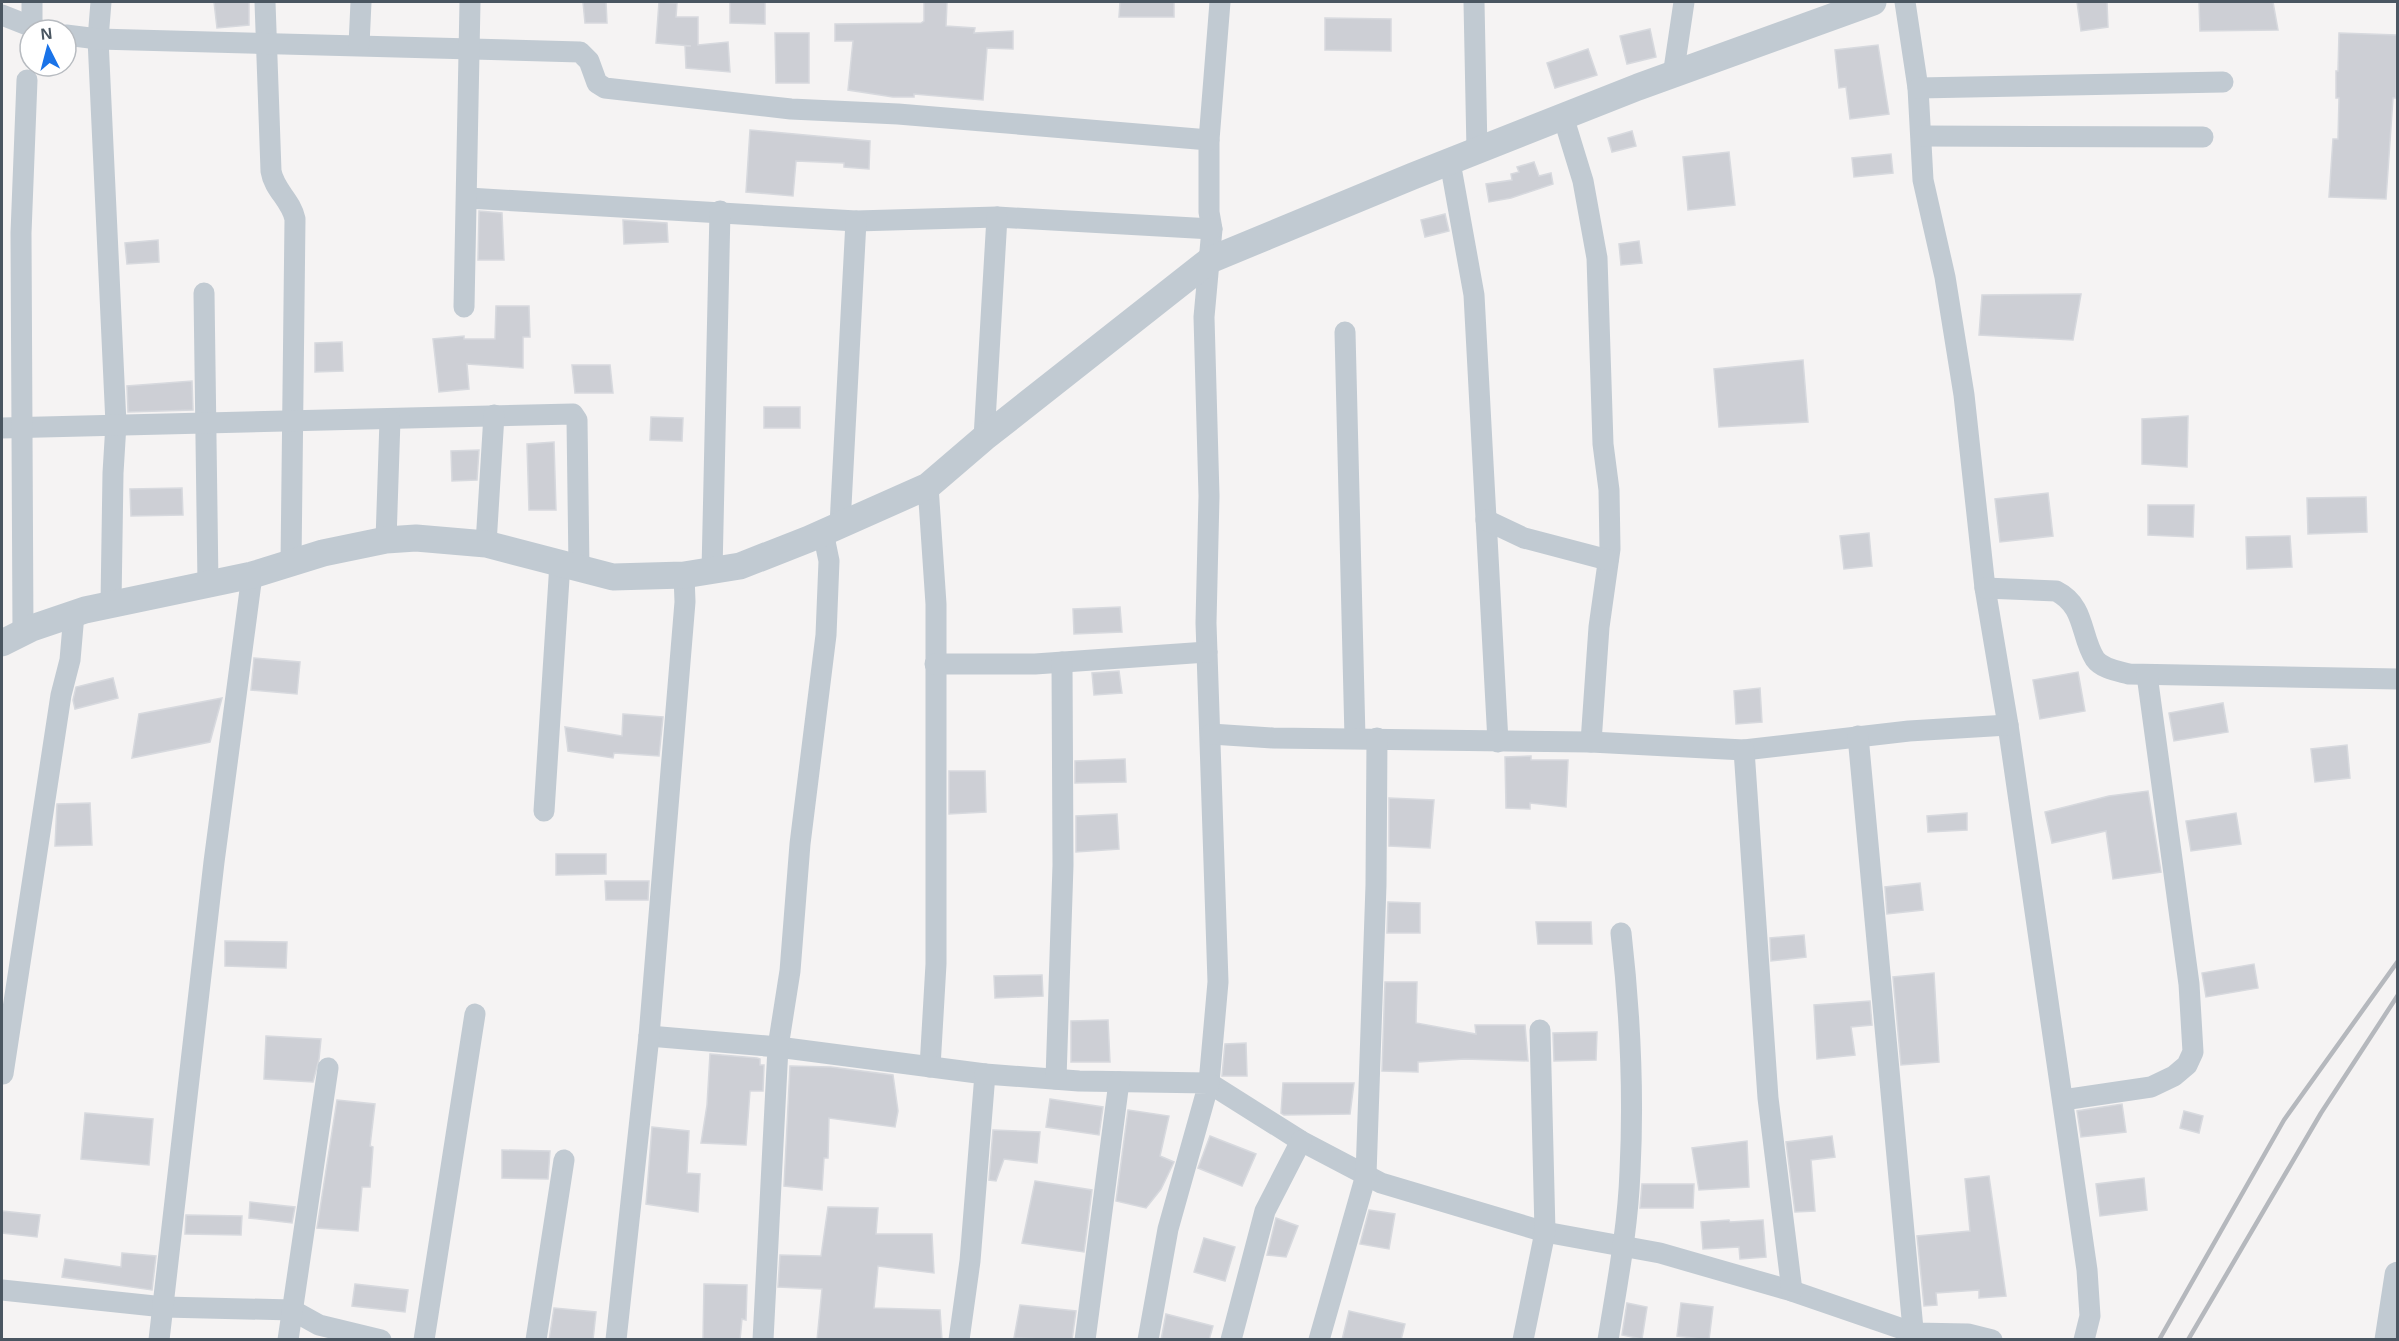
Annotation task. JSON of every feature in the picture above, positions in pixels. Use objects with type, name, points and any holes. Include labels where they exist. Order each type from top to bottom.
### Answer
[{"type":"street","points":[[32,2],[34,18]]},
{"type":"street","points":[[101,2],[98,39],[116,424],[111,604]]},
{"type":"street","points":[[265,2],[271,171],[276,188],[293,207],[295,219],[291,563]]},
{"type":"street","points":[[359,45],[361,2]]},
{"type":"street","points":[[464,307],[471,49],[470,2]]},
{"type":"street","points":[[1148,1340],[1168,1229],[1209,1083],[1218,982],[1207,652],[1209,496],[1204,316],[1212,229],[1209,212],[1209,140],[1220,2]]},
{"type":"street","points":[[1474,2],[1477,151]]},
{"type":"street","points":[[1673,76],[1684,2]]},
{"type":"street","points":[[27,80],[12,428],[12,638],[74,614],[111,604],[252,576],[323,553],[386,540],[416,538],[486,544],[613,577],[684,576],[740,566],[928,486],[984,438],[1210,260],[1563,116],[1873,2]]},
{"type":"street","points":[[1905,2],[1918,88],[1923,180],[1945,277],[1962,383],[1985,588],[2008,725],[2087,1270],[2090,1316],[2084,1340]]},
{"type":"street","points":[[2,15],[18,22]]},
{"type":"street","points":[[78,36],[98,39],[580,52],[589,61],[597,83],[605,88],[699,100],[1209,140]]},
{"type":"street","points":[[1918,88],[2223,82]]},
{"type":"street","points":[[1563,116],[1583,181],[1597,258],[1603,444],[1611,531],[1599,627],[1591,742]]},
{"type":"street","points":[[1922,136],[2203,137]]},
{"type":"street","points":[[1450,162],[1474,295],[1498,742]]},
{"type":"street","points":[[468,198],[720,211],[856,221],[997,217],[1212,229]]},
{"type":"street","points":[[712,571],[720,211]]},
{"type":"street","points":[[984,438],[997,217]]},
{"type":"street","points":[[763,1340],[778,1047],[790,971],[800,844],[826,635],[831,529],[856,221]]},
{"type":"street","points":[[204,292],[208,584]]},
{"type":"street","points":[[1345,332],[1355,738]]},
{"type":"street","points":[[12,428],[294,419],[390,420],[494,414],[570,414],[576,418],[569,565],[544,811]]},
{"type":"street","points":[[486,544],[494,414]]},
{"type":"street","points":[[386,540],[390,420]]},
{"type":"street","points":[[928,486],[936,604],[936,964],[930,1067]]},
{"type":"street","points":[[1486,520],[1524,538],[1608,560]]},
{"type":"street","points":[[159,1340],[214,862],[252,576]]},
{"type":"street","points":[[616,1340],[649,1036],[685,602],[684,576]]},
{"type":"street","points":[[1985,588],[2056,591],[2065,596],[2078,612],[2096,659],[2107,668],[2129,674],[2397,680]]},
{"type":"street","points":[[3,1074],[61,695],[70,660],[74,614]]},
{"type":"street","points":[[935,664],[1062,662],[1207,652]]},
{"type":"street","points":[[1056,1079],[1063,865],[1062,662]]},
{"type":"street","points":[[2062,1100],[2151,1087],[2174,1076],[2187,1065],[2193,1052],[2189,984],[2147,675]]},
{"type":"street","points":[[1211,734],[1273,738],[1377,738],[1407,741],[1591,742],[1744,750],[1857,736],[2008,725]]},
{"type":"street","points":[[1857,736],[1914,1336]]},
{"type":"street","points":[[1319,1340],[1366,1175],[1375,896],[1377,738]]},
{"type":"street","points":[[1744,750],[1768,1098],[1792,1291]]},
{"type":"street","points":[[1608,1340],[1623,1248],[1630,1173],[1632,1107],[1629,1001],[1622,933]]},
{"type":"street","points":[[424,1340],[475,1014]]},
{"type":"street","points":[[1523,1340],[1545,1232],[1540,1030]]},
{"type":"street","points":[[649,1036],[778,1047],[984,1074],[1119,1082],[1209,1083],[1301,1141],[1381,1183],[1545,1232],[1660,1253],[1792,1291],[1914,1336],[1968,1334],[1992,1340]]},
{"type":"street","points":[[288,1340],[328,1068]]},
{"type":"street","points":[[959,1340],[970,1262],[984,1074]]},
{"type":"street","points":[[1085,1340],[1119,1082]]},
{"type":"street","points":[[1231,1340],[1265,1211],[1301,1141]]},
{"type":"street","points":[[536,1340],[564,1160]]},
{"type":"street","points":[[2388,1340],[2397,1275]]},
{"type":"street","points":[[2,1290],[164,1307],[292,1310],[319,1325],[381,1340]]},
{"type":"building","points":[[214,2],[249,2],[249,25],[217,28]]},
{"type":"building","points":[[583,2],[606,2],[607,23],[585,23]]},
{"type":"building","points":[[659,2],[677,3],[676,17],[698,17],[698,45],[728,42],[730,72],[686,68],[685,46],[691,46],[656,43]]},
{"type":"building","points":[[730,2],[765,2],[765,24],[730,23]]},
{"type":"building","points":[[924,2],[947,2],[946,26],[975,28],[974,33],[1013,31],[1013,49],[987,48],[983,100],[914,94],[914,97],[893,97],[848,90],[853,41],[835,41],[835,24],[921,23],[924,21]]},
{"type":"building","points":[[1120,2],[1174,2],[1174,17],[1119,17]]},
{"type":"building","points":[[2077,2],[2107,2],[2108,27],[2081,31]]},
{"type":"building","points":[[2199,2],[2273,2],[2278,30],[2200,31]]},
{"type":"building","points":[[1325,18],[1391,19],[1391,51],[1325,50]]},
{"type":"building","points":[[1650,29],[1656,57],[1627,64],[1620,36]]},
{"type":"building","points":[[775,33],[809,33],[809,83],[776,83]]},
{"type":"building","points":[[2339,33],[2397,35],[2396,98],[2393,98],[2386,199],[2329,197],[2333,139],[2338,139],[2339,98],[2336,98],[2336,71],[2338,71]]},
{"type":"building","points":[[1878,45],[1889,114],[1850,119],[1846,87],[1839,88],[1835,50]]},
{"type":"building","points":[[1588,49],[1597,75],[1555,88],[1547,63]]},
{"type":"building","points":[[750,130],[870,141],[869,169],[844,167],[844,163],[796,161],[793,196],[746,192]]},
{"type":"building","points":[[1632,131],[1636,146],[1612,152],[1608,138]]},
{"type":"building","points":[[1729,152],[1735,205],[1688,210],[1683,157]]},
{"type":"building","points":[[1891,154],[1893,173],[1854,177],[1852,158]]},
{"type":"building","points":[[1534,162],[1539,176],[1551,173],[1553,184],[1511,198],[1489,202],[1486,184],[1512,180],[1511,174],[1519,172],[1517,167]]},
{"type":"building","points":[[479,211],[502,213],[504,260],[478,260]]},
{"type":"building","points":[[1445,214],[1449,231],[1425,237],[1421,220]]},
{"type":"building","points":[[623,220],[667,223],[668,242],[624,244]]},
{"type":"building","points":[[158,240],[159,262],[127,264],[125,243]]},
{"type":"building","points":[[1639,241],[1642,263],[1621,265],[1619,244]]},
{"type":"building","points":[[2081,294],[2073,340],[1979,335],[1982,295]]},
{"type":"building","points":[[496,306],[529,306],[530,337],[523,337],[523,368],[467,364],[469,389],[439,392],[433,339],[464,336],[464,339],[495,339]]},
{"type":"building","points":[[342,342],[343,371],[315,372],[315,343]]},
{"type":"building","points":[[1803,360],[1808,422],[1719,427],[1714,369]]},
{"type":"building","points":[[572,365],[610,365],[613,393],[575,393]]},
{"type":"building","points":[[192,381],[193,410],[128,412],[127,386]]},
{"type":"building","points":[[764,407],[800,407],[800,428],[764,428]]},
{"type":"building","points":[[2188,416],[2187,467],[2142,464],[2142,419]]},
{"type":"building","points":[[651,417],[683,418],[682,441],[650,440]]},
{"type":"building","points":[[554,442],[556,510],[529,510],[527,444]]},
{"type":"building","points":[[479,450],[477,480],[452,481],[451,451]]},
{"type":"building","points":[[182,488],[183,515],[131,516],[130,489]]},
{"type":"building","points":[[2048,493],[2053,536],[2000,542],[1995,499]]},
{"type":"building","points":[[2366,497],[2367,532],[2308,534],[2307,498]]},
{"type":"building","points":[[2148,505],[2194,505],[2193,537],[2148,535]]},
{"type":"building","points":[[1869,533],[1872,566],[1844,569],[1840,536]]},
{"type":"building","points":[[2290,536],[2292,567],[2247,569],[2246,537]]},
{"type":"building","points":[[1120,607],[1122,632],[1074,634],[1073,609]]},
{"type":"building","points":[[254,658],[300,662],[297,694],[251,690]]},
{"type":"building","points":[[1119,671],[1122,693],[1094,695],[1092,673]]},
{"type":"building","points":[[2078,672],[2085,711],[2040,719],[2033,680]]},
{"type":"building","points":[[113,678],[118,698],[75,709],[73,700],[76,687]]},
{"type":"building","points":[[1760,688],[1762,722],[1736,724],[1734,691]]},
{"type":"building","points":[[222,698],[210,742],[132,758],[139,714]]},
{"type":"building","points":[[2223,703],[2228,732],[2174,741],[2169,713]]},
{"type":"building","points":[[623,714],[663,717],[659,756],[614,753],[613,758],[568,751],[565,727],[622,736]]},
{"type":"building","points":[[2347,745],[2350,778],[2315,782],[2311,749]]},
{"type":"building","points":[[1531,756],[1531,760],[1568,760],[1566,807],[1530,803],[1530,809],[1506,808],[1505,757]]},
{"type":"building","points":[[1125,759],[1126,782],[1075,783],[1075,761]]},
{"type":"building","points":[[949,771],[985,771],[986,812],[949,814]]},
{"type":"building","points":[[2148,791],[2161,872],[2113,879],[2106,831],[2052,843],[2045,812],[2109,796]]},
{"type":"building","points":[[1389,798],[1434,800],[1430,848],[1389,846]]},
{"type":"building","points":[[90,803],[92,845],[55,846],[57,804]]},
{"type":"building","points":[[1967,813],[1967,830],[1928,832],[1927,816]]},
{"type":"building","points":[[2236,813],[2241,844],[2191,851],[2186,821]]},
{"type":"building","points":[[1117,814],[1119,849],[1076,852],[1076,816]]},
{"type":"building","points":[[556,854],[606,854],[606,874],[556,875]]},
{"type":"building","points":[[605,881],[649,881],[648,900],[606,900]]},
{"type":"building","points":[[1920,883],[1923,910],[1887,914],[1885,887]]},
{"type":"building","points":[[1388,902],[1420,903],[1420,933],[1387,933]]},
{"type":"building","points":[[1536,922],[1591,922],[1592,944],[1538,944]]},
{"type":"building","points":[[1804,935],[1806,957],[1771,961],[1770,938]]},
{"type":"building","points":[[225,941],[287,942],[286,968],[225,966]]},
{"type":"building","points":[[2254,964],[2258,988],[2206,997],[2202,973]]},
{"type":"building","points":[[1934,973],[1939,1062],[1901,1065],[1893,977]]},
{"type":"building","points":[[1042,975],[1043,996],[995,998],[994,976]]},
{"type":"building","points":[[1385,982],[1417,982],[1416,1023],[1476,1034],[1475,1025],[1525,1025],[1528,1061],[1465,1059],[1418,1062],[1418,1072],[1382,1071]]},
{"type":"building","points":[[1870,1001],[1872,1025],[1851,1027],[1855,1055],[1817,1059],[1814,1005]]},
{"type":"building","points":[[1108,1020],[1110,1062],[1071,1062],[1071,1021]]},
{"type":"building","points":[[1597,1032],[1596,1060],[1554,1061],[1553,1033]]},
{"type":"building","points":[[266,1036],[321,1039],[313,1082],[264,1079]]},
{"type":"building","points":[[1246,1043],[1247,1076],[1222,1076],[1225,1044]]},
{"type":"building","points":[[710,1054],[757,1058],[760,1059],[760,1065],[764,1065],[763,1091],[750,1091],[746,1145],[701,1143],[707,1105]]},
{"type":"building","points":[[790,1066],[831,1067],[893,1075],[898,1111],[895,1127],[829,1118],[828,1158],[824,1158],[822,1190],[784,1186]]},
{"type":"building","points":[[1283,1083],[1354,1083],[1350,1114],[1284,1115],[1281,1113]]},
{"type":"building","points":[[1050,1099],[1103,1107],[1099,1135],[1046,1127]]},
{"type":"building","points":[[337,1100],[375,1104],[370,1146],[373,1147],[370,1187],[362,1187],[358,1231],[317,1228]]},
{"type":"building","points":[[2122,1104],[2126,1132],[2081,1137],[2077,1111]]},
{"type":"building","points":[[1128,1110],[1169,1116],[1160,1156],[1174,1162],[1161,1189],[1146,1208],[1116,1201]]},
{"type":"building","points":[[2184,1111],[2203,1116],[2199,1133],[2180,1128]]},
{"type":"building","points":[[85,1113],[153,1119],[149,1165],[81,1159]]},
{"type":"building","points":[[652,1127],[689,1131],[687,1173],[700,1174],[698,1212],[646,1204]]},
{"type":"building","points":[[993,1130],[1040,1132],[1037,1163],[1004,1159],[996,1181],[989,1180]]},
{"type":"building","points":[[1210,1136],[1256,1154],[1242,1186],[1198,1168]]},
{"type":"building","points":[[1832,1136],[1835,1157],[1811,1160],[1815,1211],[1795,1212],[1786,1142]]},
{"type":"building","points":[[1747,1141],[1749,1187],[1699,1190],[1692,1148]]},
{"type":"building","points":[[502,1150],[550,1151],[548,1179],[502,1178]]},
{"type":"building","points":[[1989,1176],[2006,1296],[1979,1298],[1979,1290],[1936,1293],[1937,1305],[1924,1306],[1917,1236],[1970,1231],[1965,1179]]},
{"type":"building","points":[[2144,1178],[2147,1210],[2100,1216],[2096,1184]]},
{"type":"building","points":[[1035,1181],[1092,1190],[1084,1252],[1022,1243]]},
{"type":"building","points":[[1642,1184],[1694,1184],[1693,1208],[1640,1208]]},
{"type":"building","points":[[250,1202],[295,1207],[292,1223],[249,1218]]},
{"type":"building","points":[[828,1207],[878,1208],[876,1234],[932,1234],[934,1273],[878,1266],[874,1308],[940,1310],[942,1340],[817,1340],[822,1289],[778,1287],[780,1255],[821,1256]]},
{"type":"building","points":[[1369,1210],[1395,1214],[1389,1249],[1360,1244]]},
{"type":"building","points":[[2,1211],[40,1215],[37,1237],[2,1233]]},
{"type":"building","points":[[186,1215],[242,1216],[241,1235],[185,1234]]},
{"type":"building","points":[[1276,1218],[1298,1226],[1286,1257],[1267,1255]]},
{"type":"building","points":[[1729,1220],[1730,1222],[1763,1220],[1766,1257],[1740,1259],[1739,1247],[1703,1249],[1701,1222]]},
{"type":"building","points":[[1204,1238],[1235,1247],[1225,1281],[1194,1272]]},
{"type":"building","points":[[122,1253],[156,1256],[152,1290],[62,1277],[65,1259],[121,1267]]},
{"type":"building","points":[[355,1284],[408,1290],[405,1312],[352,1306]]},
{"type":"building","points":[[704,1284],[747,1285],[746,1320],[742,1319],[740,1340],[703,1340]]},
{"type":"building","points":[[1627,1303],[1647,1307],[1642,1339],[1622,1335]]},
{"type":"building","points":[[1681,1303],[1713,1307],[1709,1340],[1677,1336]]},
{"type":"building","points":[[1020,1305],[1076,1311],[1072,1340],[1014,1338]]},
{"type":"building","points":[[554,1308],[596,1312],[593,1340],[549,1340]]},
{"type":"building","points":[[1349,1311],[1405,1324],[1401,1340],[1342,1340]]},
{"type":"building","points":[[1166,1314],[1213,1326],[1209,1340],[1161,1340]]},
{"type":"railway","points":[[2159,1340],[2284,1120],[2398,961]]},
{"type":"railway","points":[[2188,1340],[2321,1113],[2398,995]]}]
